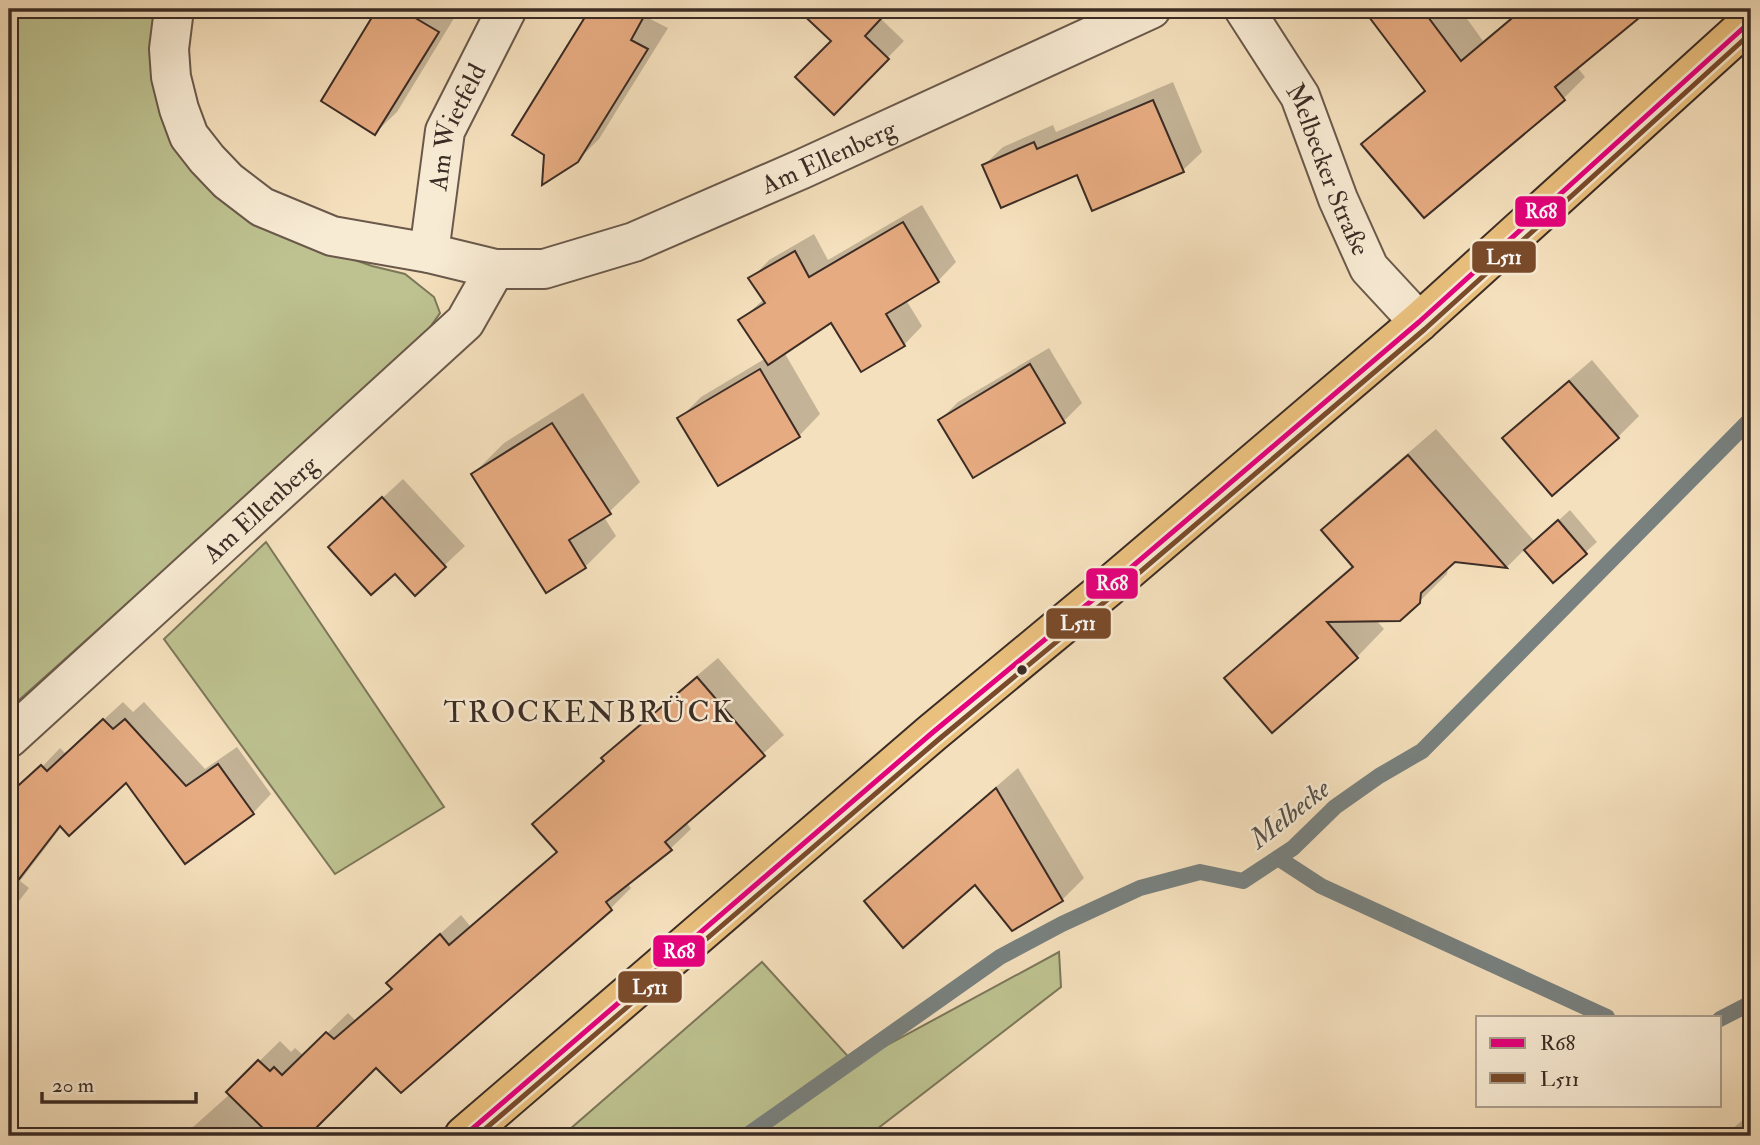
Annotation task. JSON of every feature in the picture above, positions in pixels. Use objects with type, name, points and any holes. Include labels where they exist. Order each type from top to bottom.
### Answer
[{"type":"main road","points":[[464,1136],[932,733],[1419,322],[1751,21]]},
{"type":"street","name":"Am Ellenberg","points":[[174,9],[169,49],[171,77],[179,109],[189,136],[228,181],[262,207],[332,236],[429,253],[495,269],[544,269],[634,242],[802,169],[1152,9]]},
{"type":"street","name":"Am Wietfeld","points":[[429,253],[445,131],[507,9]]},
{"type":"street","name":"Melbecker Straße","points":[[1244,9],[1300,96],[1338,199],[1369,268],[1419,322]]},
{"type":"street","name":"Am Ellenberg","points":[[9,738],[465,323],[495,269]]},
{"type":"green space","points":[[9,9],[161,9],[156,88],[274,232],[372,266],[405,274],[434,297],[440,313],[421,340],[9,709]]},
{"type":"green space","points":[[266,542],[444,807],[335,874],[164,639]]},
{"type":"green space","points":[[1059,952],[1061,987],[868,1136],[562,1136],[762,962],[854,1063]]},
{"type":"building","points":[[377,9],[400,9],[439,32],[375,135],[321,101]]},
{"type":"building","points":[[590,9],[648,9],[631,40],[648,49],[578,162],[542,185],[544,155],[512,135]]},
{"type":"building","points":[[797,9],[890,9],[865,36],[889,59],[834,115],[795,77],[831,41]]},
{"type":"building","points":[[1363,9],[1422,9],[1461,61],[1523,9],[1650,9],[1555,87],[1565,100],[1424,218],[1361,144],[1425,91]]},
{"type":"building","points":[[1153,100],[1184,172],[1092,211],[1077,175],[1001,208],[982,165],[1034,142],[1037,149]]},
{"type":"building","points":[[903,222],[939,282],[886,314],[905,346],[861,372],[831,323],[768,365],[738,320],[765,303],[748,278],[795,251],[809,277]]},
{"type":"building","points":[[1030,364],[1065,423],[973,478],[938,420]]},
{"type":"building","points":[[760,369],[800,437],[718,486],[677,418]]},
{"type":"building","points":[[1569,381],[1619,438],[1552,496],[1502,438]]},
{"type":"building","points":[[552,423],[611,514],[569,540],[586,568],[546,593],[471,474]]},
{"type":"building","points":[[1408,455],[1507,568],[1455,562],[1421,593],[1420,603],[1400,621],[1327,622],[1358,658],[1272,733],[1224,678],[1353,567],[1321,530]]},
{"type":"building","points":[[382,497],[446,567],[415,596],[395,574],[371,595],[328,547]]},
{"type":"building","points":[[1558,520],[1587,554],[1553,583],[1524,550]]},
{"type":"building","points":[[697,677],[765,756],[665,842],[672,850],[606,902],[612,910],[401,1093],[376,1068],[308,1136],[271,1136],[226,1092],[258,1060],[270,1071],[274,1067],[282,1075],[326,1032],[334,1039],[392,989],[386,983],[440,934],[449,945],[557,852],[532,824],[604,761],[601,758]]},
{"type":"building","points":[[103,719],[113,729],[125,719],[186,786],[218,764],[254,814],[185,864],[126,783],[69,836],[60,826],[9,892],[9,794],[41,765],[47,771]]},
{"type":"building","points":[[996,788],[1063,901],[1012,931],[975,885],[903,948],[864,901]]},
{"type":"waterway","name":"Melbecke","points":[[746,1136],[1000,957],[1062,924],[1140,888],[1200,872],[1243,881],[1293,848],[1335,807],[1379,776],[1422,751],[1751,419]]},
{"type":"waterway","points":[[1278,858],[1321,886],[1605,1016]]},
{"type":"waterway","points":[[1722,1018],[1751,1003]]},
{"type":"transit line","name":"R68","points":[[464,1136],[932,733],[1419,322],[1751,21]]},
{"type":"transit line","name":"L511","points":[[477,1136],[938,740],[1425,329],[1751,33]]},
{"type":"district","name":"TROCKENBRÜCK","points":[[589,712]]}]
